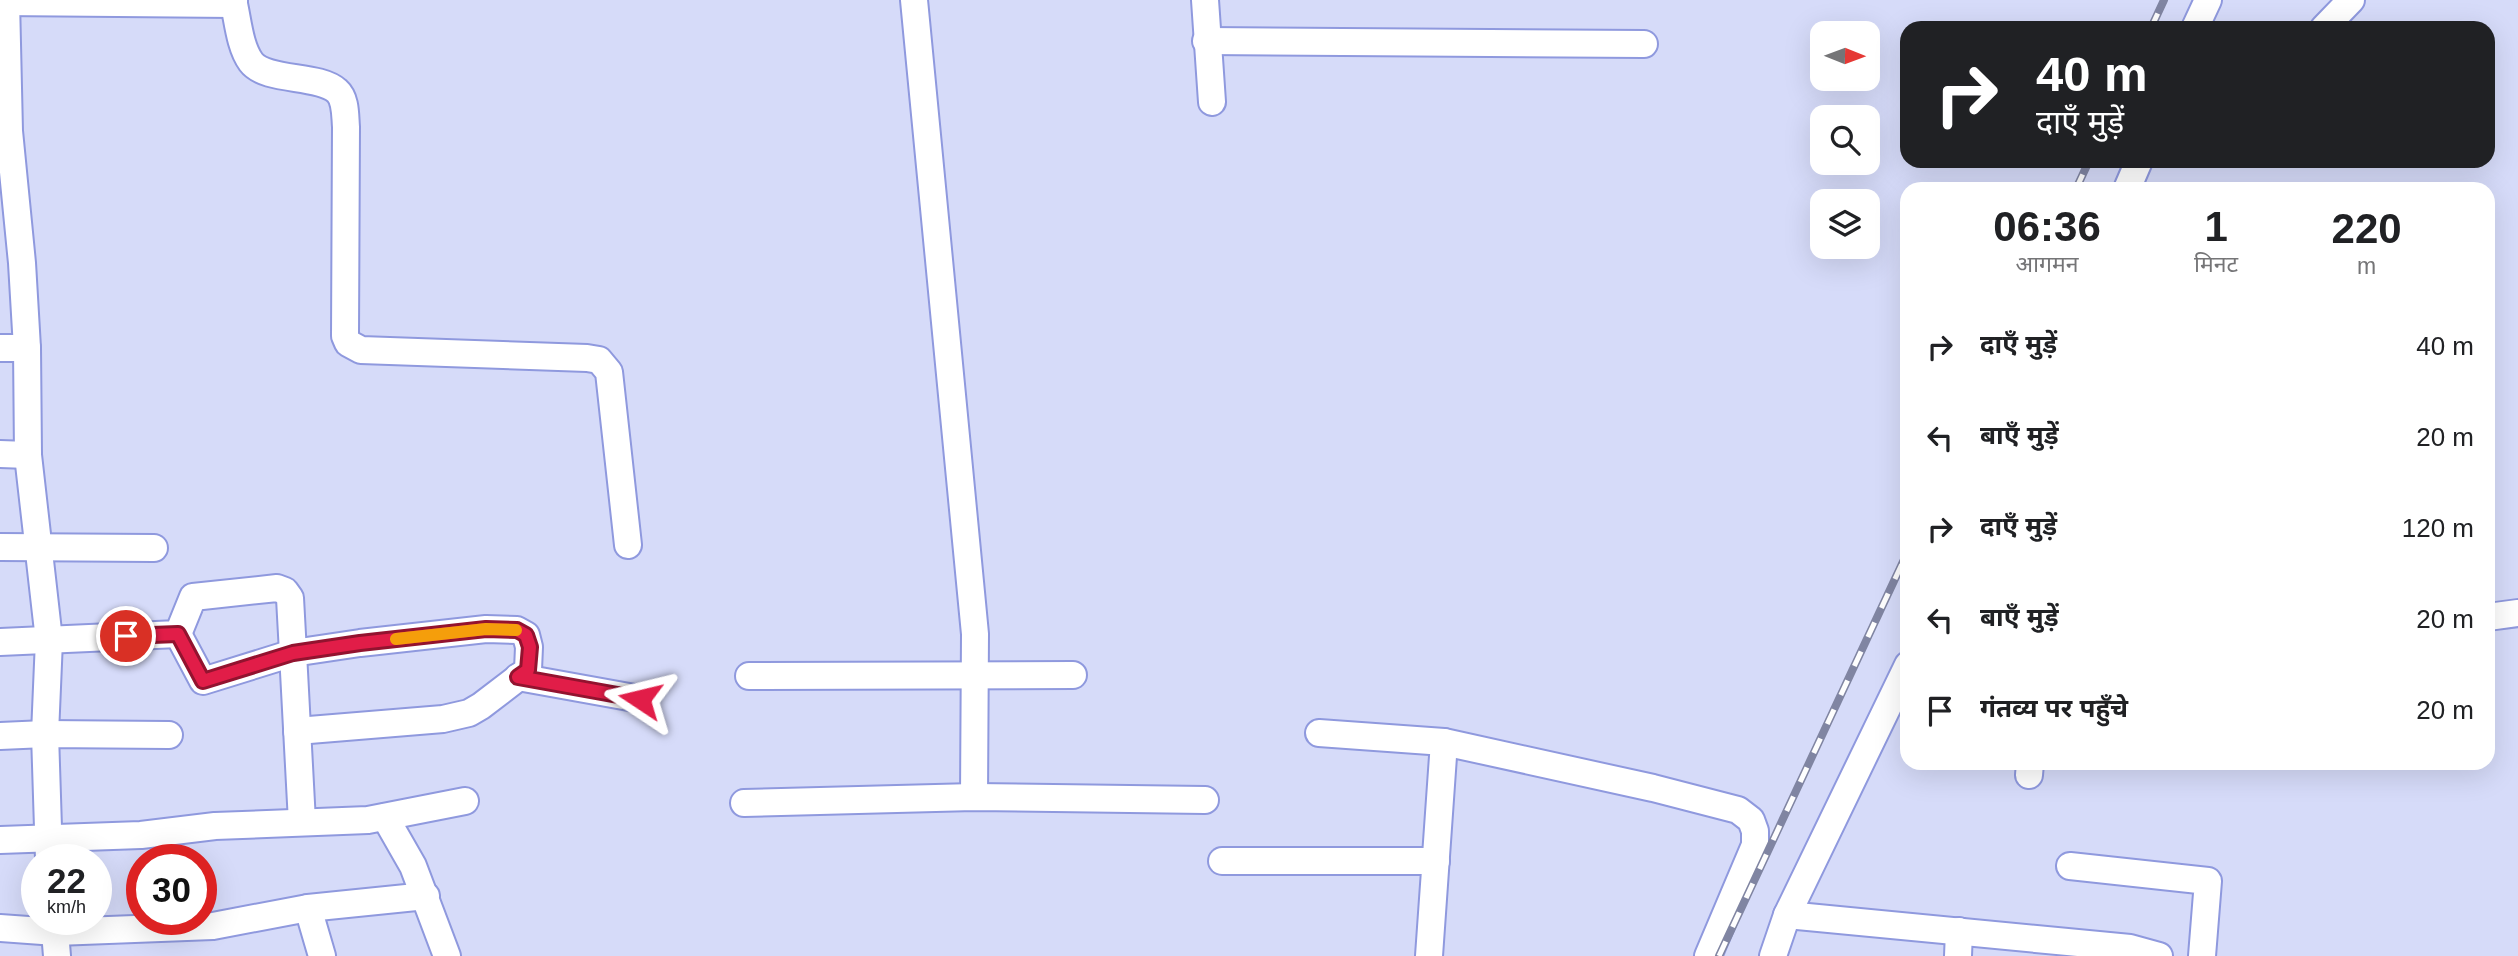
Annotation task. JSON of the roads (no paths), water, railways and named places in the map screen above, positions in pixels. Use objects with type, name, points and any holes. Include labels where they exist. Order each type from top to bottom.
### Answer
[{"type":"street","points":[[914,0],[975,634],[974,797]]},
{"type":"street","points":[[1205,0],[1212,102]]},
{"type":"street","points":[[2198,21],[2207,0]]},
{"type":"street","points":[[2332,21],[2351,0]]},
{"type":"street","points":[[49,844],[45,734],[49,640],[28,455],[27,348],[22,263],[4,132],[4,1],[234,2],[246,53],[252,64],[262,70],[323,84],[337,90],[344,103],[346,127],[345,336],[348,343],[361,350],[599,360],[609,372],[628,544]]},
{"type":"street","points":[[1206,41],[1644,44]]},
{"type":"street","points":[[0,348],[27,348]]},
{"type":"street","points":[[0,454],[28,455]]},
{"type":"street","points":[[0,547],[154,548]]},
{"type":"street","points":[[178,634],[193,597],[277,587],[285,591],[290,598],[302,822]]},
{"type":"street","points":[[2495,616],[2518,614]]},
{"type":"street","points":[[178,634],[203,681],[293,653],[360,643],[486,629],[517,630],[526,635],[530,647],[528,670],[469,713],[443,719],[297,731]]},
{"type":"street","points":[[0,642],[178,634]]},
{"type":"street","points":[[749,676],[1073,675]]},
{"type":"street","points":[[518,677],[640,699]]},
{"type":"street","points":[[1773,956],[1787,915],[1900,682]]},
{"type":"street","points":[[1319,733],[1444,742],[1653,788],[1738,810],[1751,820],[1755,831],[1755,845],[1707,956]]},
{"type":"street","points":[[0,736],[169,735]]},
{"type":"street","points":[[1429,956],[1444,742]]},
{"type":"street","points":[[744,803],[974,797],[1205,800]]},
{"type":"street","points":[[82,844],[215,826],[368,820],[465,801]]},
{"type":"street","points":[[385,817],[426,896],[447,956]]},
{"type":"street","points":[[0,840],[22,844]]},
{"type":"street","points":[[1223,861],[1436,861]]},
{"type":"street","points":[[2070,866],[2208,881],[2202,956]]},
{"type":"street","points":[[112,932],[213,926],[308,908],[426,896]]},
{"type":"street","points":[[308,908],[323,956]]},
{"type":"street","points":[[1787,915],[1958,943],[2130,948],[2159,956]]},
{"type":"street","points":[[0,928],[21,931]]},
{"type":"railway","points":[[2154,21],[2164,0]]},
{"type":"railway","points":[[2079,182],[2086,168]]},
{"type":"railway","points":[[1719,956],[1900,568]]}]
